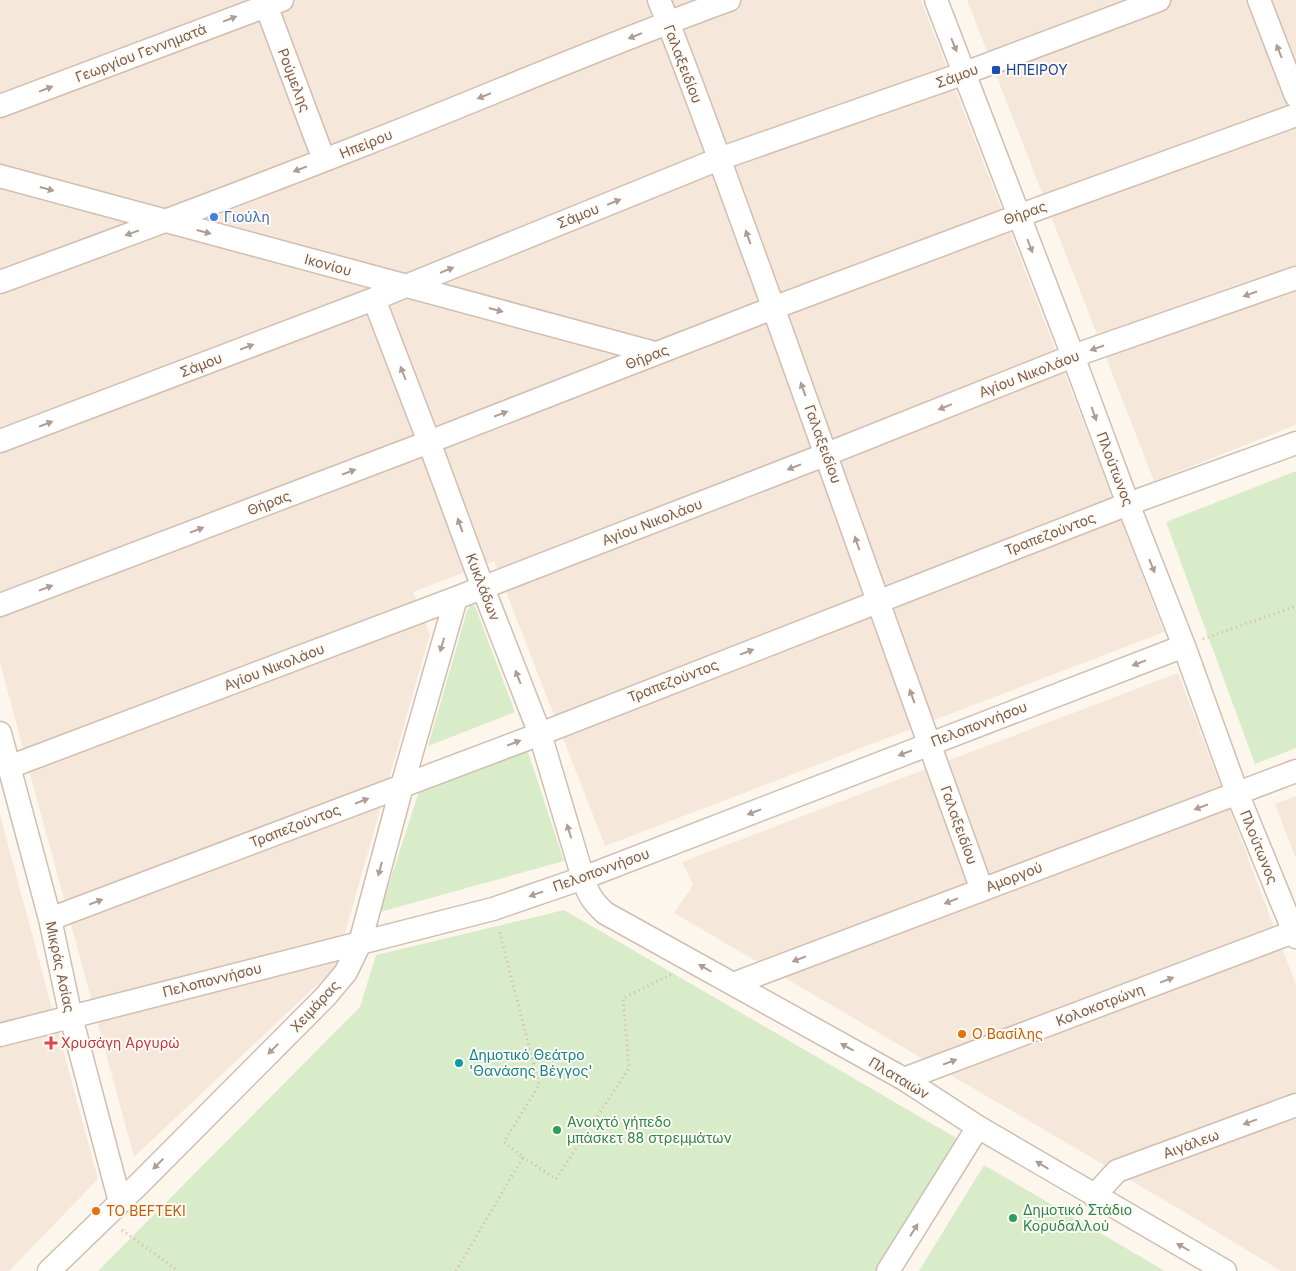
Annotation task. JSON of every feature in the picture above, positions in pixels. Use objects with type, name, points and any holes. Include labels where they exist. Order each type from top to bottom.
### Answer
[{"type":"street","name":"Γαλαξειδίου","points":[[659,0],[827,454],[982,890]]},
{"type":"street","name":"Ηπείρου","points":[[0,282],[324,160],[668,22],[729,0]]},
{"type":"street","name":"Πλούτωνος","points":[[936,0],[1184,646],[1237,793],[1295,933]]},
{"type":"street","name":"Σάμου","points":[[0,441],[374,299],[719,159],[965,74],[1158,0]]},
{"type":"street","points":[[1259,0],[1296,96]]},
{"type":"street","name":"Γεωργίου Γεννηματά","points":[[0,106],[271,2]]},
{"type":"street","name":"Ρούμελης","points":[[271,2],[324,160]]},
{"type":"street","name":"Θήρας","points":[[0,605],[429,442],[773,308],[1296,115]]},
{"type":"street","name":"Ικονίου","points":[[0,176],[656,353]]},
{"type":"street","name":"Αγίου Νικολάου","points":[[9,767],[483,588],[1072,356],[1296,278]]},
{"type":"street","name":"Κυκλάδων","points":[[374,299],[540,734],[583,878]]},
{"type":"street","name":"Τραπεζούντος","points":[[50,919],[540,734],[1128,504],[1296,443]]},
{"type":"street","name":"Χειμάρας","points":[[49,1271],[326,996],[346,972],[360,943],[402,786],[456,598]]},
{"type":"street","name":"Πελοποννήσου","points":[[0,1035],[493,909],[583,878],[1184,646]]},
{"type":"street","name":"Μικράς Ασίας","points":[[0,733],[50,919],[71,1017],[120,1202]]},
{"type":"street","name":"Αμοργού","points":[[733,984],[1296,771]]},
{"type":"street","name":"Πλαταιών","points":[[583,878],[588,895],[605,913],[904,1079],[978,1127],[1225,1271]]},
{"type":"street","name":"Κολοκοτρώνη","points":[[904,1079],[1295,933]]},
{"type":"street","name":"Αιγάλεω","points":[[1094,1196],[1117,1171],[1296,1105]]},
{"type":"street","points":[[888,1271],[978,1127]]},
{"type":"path","points":[[1184,646],[1296,606]]},
{"type":"path","points":[[493,909],[539,1085],[504,1142],[556,1179],[629,1068],[623,998],[695,963]]},
{"type":"path","points":[[456,1271],[523,1157]]},
{"type":"path","points":[[103,1217],[178,1271]]},
{"type":"shaded area","points":[[0,0],[921,0],[1164,632],[605,846],[494,561],[413,592],[430,634],[335,968],[134,1157],[0,663]]},
{"type":"shaded area","points":[[967,0],[1296,0],[1296,425],[1154,481]]},
{"type":"shaded area","points":[[1178,673],[1296,985],[1296,1271],[1281,1271],[1181,1210],[674,913],[693,885],[682,862]]},
{"type":"shaded area","points":[[1296,796],[1296,859],[1275,804]]},
{"type":"shaded area","points":[[0,815],[98,1179],[9,1271],[0,1271]]},
{"type":"green space","points":[[1296,471],[1296,748],[1255,764],[1166,522]]},
{"type":"green space","points":[[471,605],[475,606],[515,712],[428,746],[467,611]]},
{"type":"green space","points":[[527,749],[564,861],[380,912],[420,788]]},
{"type":"green space","points":[[564,910],[958,1139],[875,1271],[98,1271],[360,1007],[376,955]]},
{"type":"green space","name":"Δημοτικό Στάδιο Κορυδαλλού","points":[[984,1165],[1165,1271],[919,1271]]},
{"type":"place","name":"ΗΠΕΙΡΟΥ","points":[[996,70]]},
{"type":"place","name":"Γιούλη","points":[[214,217]]},
{"type":"place","name":"Ο Βασίλης","points":[[962,1034]]},
{"type":"place","name":"Χρυσάγη Αργυρώ","points":[[51,1043]]},
{"type":"place","name":"Δημοτικό Θεάτρο 'Θανάσης Βέγγος'","points":[[459,1063]]},
{"type":"place","name":"Ανοιχτό γήπεδο μπάσκετ 88 στρεμμάτων","points":[[557,1130]]},
{"type":"place","name":"TO BEFTEKI","points":[[96,1211]]},
{"type":"place","name":"Δημοτικό Στάδιο Κορυδαλλού","points":[[1013,1218]]}]
